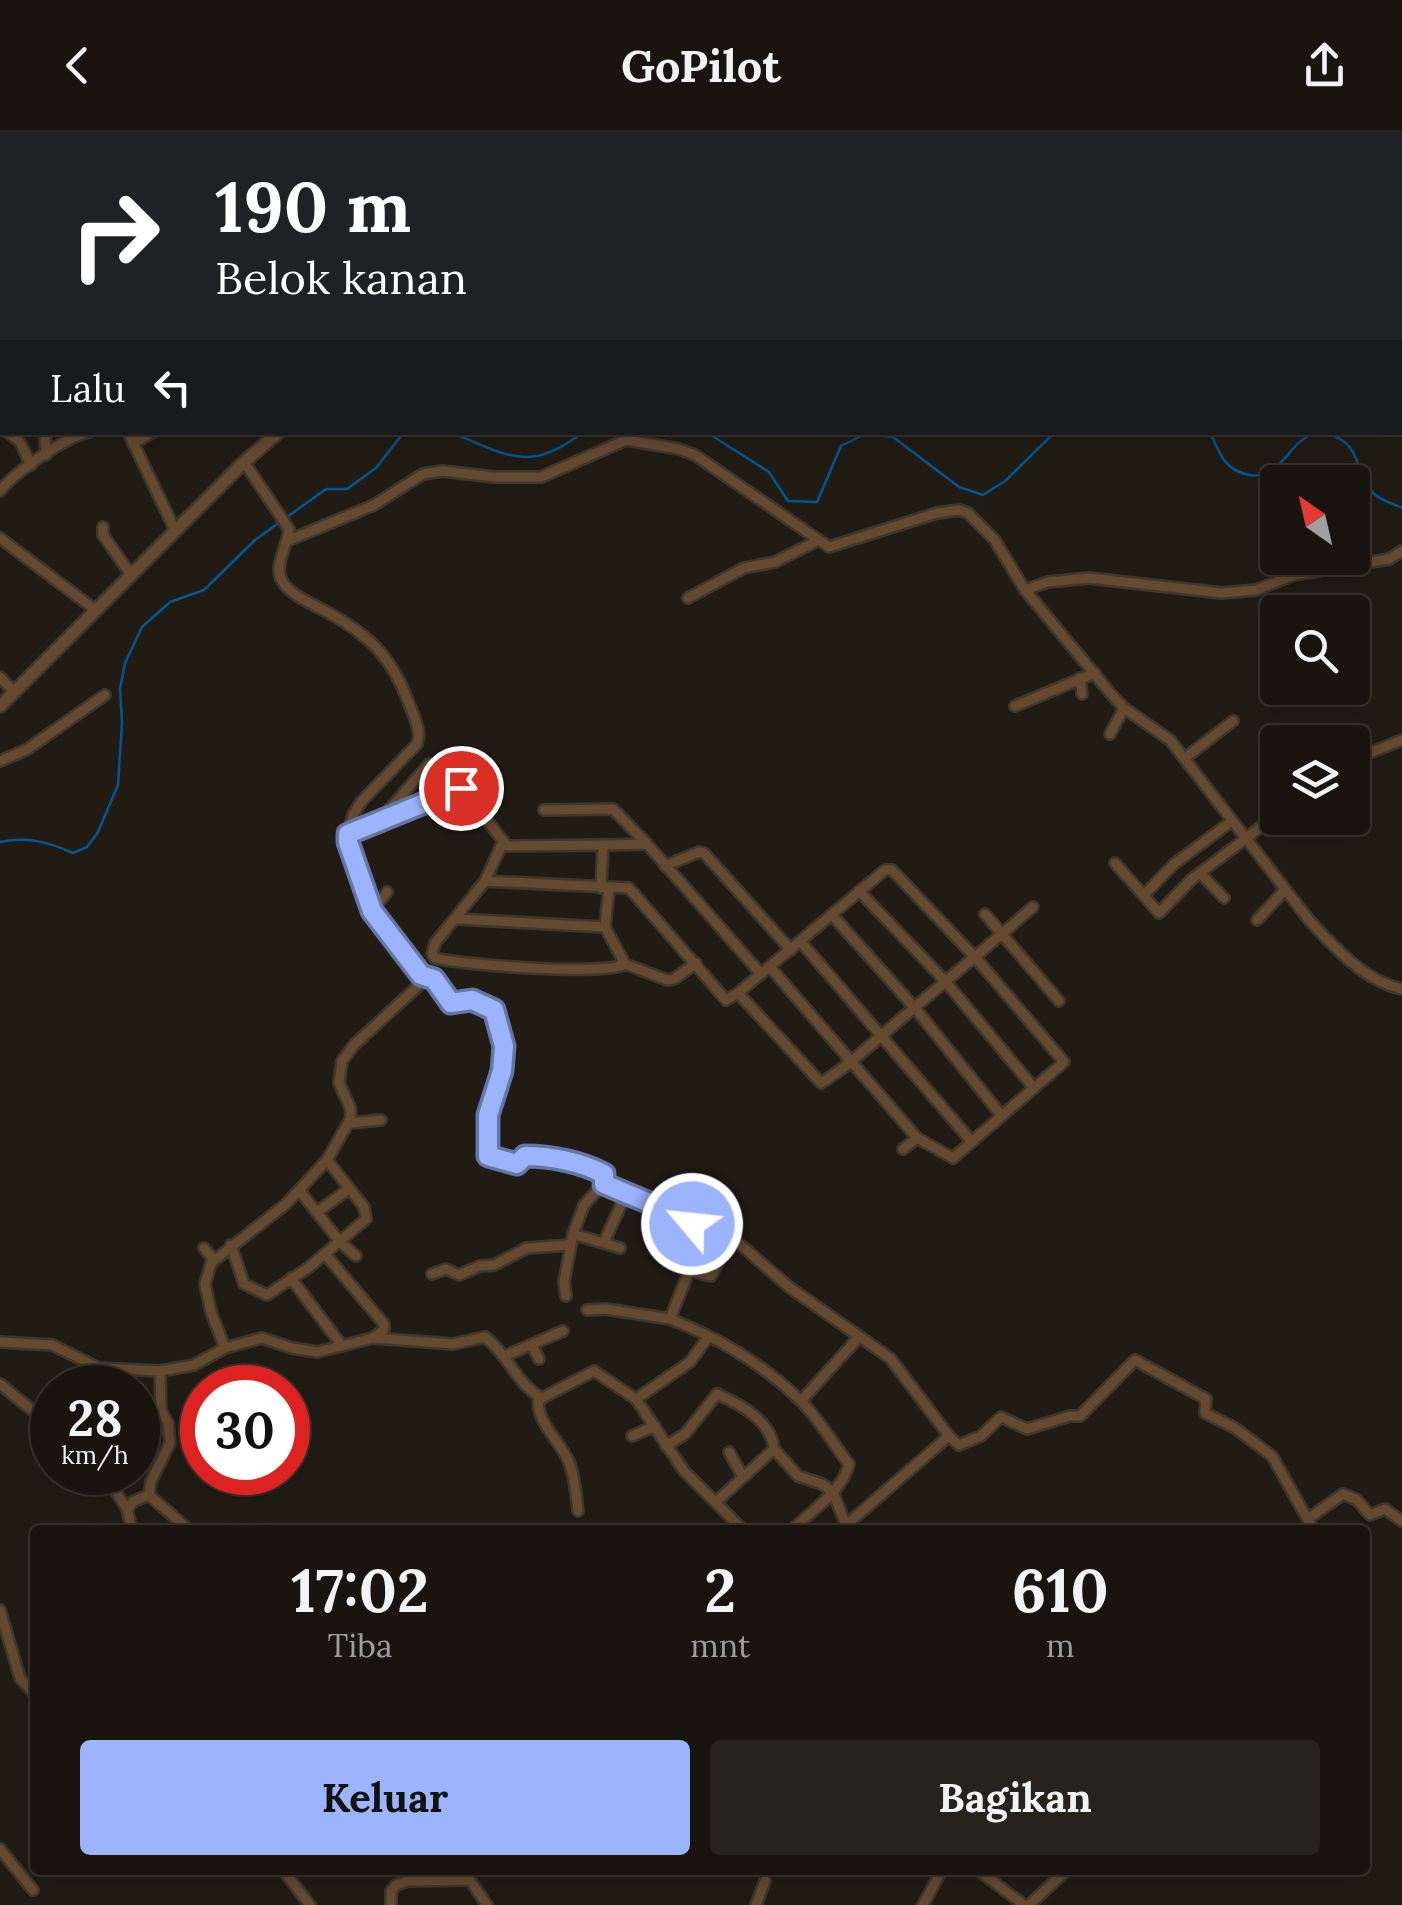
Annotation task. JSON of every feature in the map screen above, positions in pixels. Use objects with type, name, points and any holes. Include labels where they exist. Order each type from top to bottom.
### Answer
[{"type":"street","points":[[11,435],[20,442],[31,465]]},
{"type":"street","points":[[45,435],[46,455]]},
{"type":"street","points":[[0,491],[4,482],[83,435]]},
{"type":"street","points":[[129,435],[175,530]]},
{"type":"street","points":[[133,444],[148,435]]},
{"type":"street","points":[[0,706],[276,435]]},
{"type":"street","points":[[287,541],[374,504],[423,474],[442,470],[494,477],[541,477],[626,440],[686,451],[824,546],[840,547],[936,513],[960,510],[976,519],[994,539],[1025,590],[1124,708],[1170,740],[1245,840],[1333,946],[1368,974],[1402,989]]},
{"type":"street","points":[[604,449],[606,464]]},
{"type":"street","points":[[244,462],[289,532],[279,567],[282,580],[304,600],[335,616],[382,650],[399,678],[420,732],[418,744],[361,802],[348,834],[372,911],[424,976],[434,979],[453,1004],[472,1000],[490,1006],[503,1037],[502,1071],[487,1121],[488,1156],[517,1164],[528,1155],[556,1158],[602,1173],[604,1184]]},
{"type":"street","points":[[102,527],[104,537],[130,575]]},
{"type":"street","points":[[0,538],[94,610]]},
{"type":"street","points":[[688,598],[744,568],[774,562],[817,541]]},
{"type":"street","points":[[1370,560],[1389,559],[1402,550]]},
{"type":"street","points":[[1025,590],[1048,582],[1089,578],[1222,594],[1256,590],[1294,575]]},
{"type":"street","points":[[1016,706],[1095,674]]},
{"type":"street","points":[[0,677],[14,692]]},
{"type":"street","points":[[1080,678],[1082,694]]},
{"type":"street","points":[[0,761],[26,750],[106,695]]},
{"type":"street","points":[[1110,734],[1124,708]]},
{"type":"street","points":[[1185,758],[1233,721]]},
{"type":"street","points":[[1370,753],[1402,740]]},
{"type":"street","points":[[380,820],[429,764]]},
{"type":"street","points":[[348,834],[461,788],[502,844]]},
{"type":"street","points":[[485,881],[634,890],[726,1000],[738,993],[765,970],[802,942],[885,870],[892,870],[974,956],[1064,1062],[953,1158],[917,1138],[852,1060],[765,970],[664,866],[613,809],[544,810]]},
{"type":"street","points":[[1146,893],[1174,864],[1232,821]]},
{"type":"street","points":[[1115,863],[1158,914],[1200,873],[1260,828]]},
{"type":"street","points":[[502,844],[647,844]]},
{"type":"street","points":[[502,844],[485,881],[435,943],[435,958],[575,969],[618,968],[625,964]]},
{"type":"street","points":[[603,844],[605,927],[625,964],[670,980],[696,963]]},
{"type":"street","points":[[664,866],[704,853],[791,950]]},
{"type":"street","points":[[1200,873],[1224,898]]},
{"type":"street","points":[[1256,920],[1285,890]]},
{"type":"street","points":[[859,891],[945,981],[1034,1088]]},
{"type":"street","points":[[372,911],[387,892]]},
{"type":"street","points":[[738,993],[818,1082],[826,1080],[1032,907]]},
{"type":"street","points":[[985,914],[1059,1000]]},
{"type":"street","points":[[832,915],[914,1007],[1002,1116]]},
{"type":"street","points":[[457,918],[605,927]]},
{"type":"street","points":[[802,942],[972,1142]]},
{"type":"street","points":[[225,1348],[205,1284],[214,1260],[300,1191],[327,1160],[349,1123],[351,1112],[340,1090],[339,1070],[346,1055],[424,976]]},
{"type":"street","points":[[349,1123],[381,1120]]},
{"type":"street","points":[[903,1149],[917,1138]]},
{"type":"street","points":[[232,1246],[243,1282],[262,1295],[340,1242],[367,1217],[327,1160]]},
{"type":"street","points":[[604,1184],[659,1205],[692,1224]]},
{"type":"street","points":[[566,1296],[564,1282],[572,1240],[584,1205],[604,1184]]},
{"type":"street","points":[[317,1212],[349,1188]]},
{"type":"street","points":[[300,1191],[356,1256]]},
{"type":"street","points":[[604,1242],[626,1194]]},
{"type":"street","points":[[692,1224],[716,1225],[732,1235],[789,1287],[892,1360],[959,1445],[980,1436],[1001,1417],[1028,1429],[1080,1416],[1134,1360],[1206,1399],[1205,1412],[1270,1453],[1313,1525]]},
{"type":"street","points":[[692,1224],[672,1264],[688,1271],[711,1276],[732,1235]]},
{"type":"street","points":[[432,1274],[446,1269],[458,1276],[496,1264],[527,1248],[572,1240],[604,1242],[620,1248]]},
{"type":"street","points":[[204,1248],[214,1260]]},
{"type":"street","points":[[325,1254],[384,1324],[384,1330],[373,1338]]},
{"type":"street","points":[[670,1318],[688,1271]]},
{"type":"street","points":[[291,1278],[342,1346]]},
{"type":"street","points":[[587,1310],[606,1308],[670,1318],[768,1370],[801,1401],[849,1465],[833,1492],[797,1525]]},
{"type":"street","points":[[505,1356],[563,1331]]},
{"type":"street","points":[[160,1462],[170,1442],[168,1423],[161,1410],[160,1371],[194,1365],[225,1348],[262,1338],[310,1352],[373,1338],[453,1344],[482,1336],[505,1356],[515,1376],[540,1397],[594,1371],[636,1399],[684,1470],[739,1525]]},
{"type":"street","points":[[636,1399],[690,1362],[708,1337]]},
{"type":"street","points":[[801,1401],[859,1337]]},
{"type":"street","points":[[0,1342],[52,1345],[94,1365]]},
{"type":"street","points":[[532,1345],[540,1359]]},
{"type":"street","points":[[0,1384],[30,1409]]},
{"type":"street","points":[[666,1446],[685,1434],[717,1394],[736,1402],[757,1417],[770,1433],[774,1449],[798,1476],[833,1492],[846,1525]]},
{"type":"street","points":[[540,1397],[539,1414],[571,1468],[578,1510]]},
{"type":"street","points":[[632,1436],[656,1426]]},
{"type":"street","points":[[850,1525],[949,1436]]},
{"type":"street","points":[[717,1501],[774,1449]]},
{"type":"street","points":[[730,1452],[742,1476]]},
{"type":"street","points":[[1308,1518],[1343,1494],[1357,1500],[1370,1515],[1385,1509],[1402,1521]]},
{"type":"street","points":[[116,1495],[128,1509],[131,1525]]},
{"type":"street","points":[[128,1509],[150,1495],[183,1525]]},
{"type":"street","points":[[0,1610],[20,1678],[30,1690]]},
{"type":"street","points":[[0,1848],[33,1890]]},
{"type":"street","points":[[287,1875],[310,1905]]},
{"type":"street","points":[[391,1905],[392,1891],[402,1882],[470,1875],[487,1905]]},
{"type":"street","points":[[924,1905],[939,1875]]},
{"type":"street","points":[[985,1875],[1027,1905],[1057,1875]]},
{"type":"street","points":[[756,1905],[765,1881]]},
{"type":"waterway","points":[[0,842],[37,841],[73,853],[87,847],[98,832],[118,785],[120,689],[125,663],[142,627],[170,602],[204,590],[255,540],[326,489],[347,489],[376,468],[402,435]]},
{"type":"waterway","points":[[457,435],[502,453],[532,457],[579,435]]},
{"type":"waterway","points":[[711,435],[769,472],[788,501],[817,502],[841,446],[863,435]]},
{"type":"waterway","points":[[874,435],[893,437],[959,487],[983,495],[1005,481],[1052,435]]},
{"type":"waterway","points":[[1211,435],[1229,465],[1250,475],[1272,470],[1305,438],[1313,435]]},
{"type":"waterway","points":[[1331,435],[1353,452],[1374,494],[1402,508]]},
{"type":"route","points":[[461,788],[348,834],[348,842],[372,911],[421,975],[434,979],[453,1004],[472,1000],[494,1010],[504,1046],[502,1071],[488,1115],[488,1156],[517,1164],[525,1156],[548,1157],[592,1168],[604,1174],[604,1184],[659,1205],[692,1224]]}]
